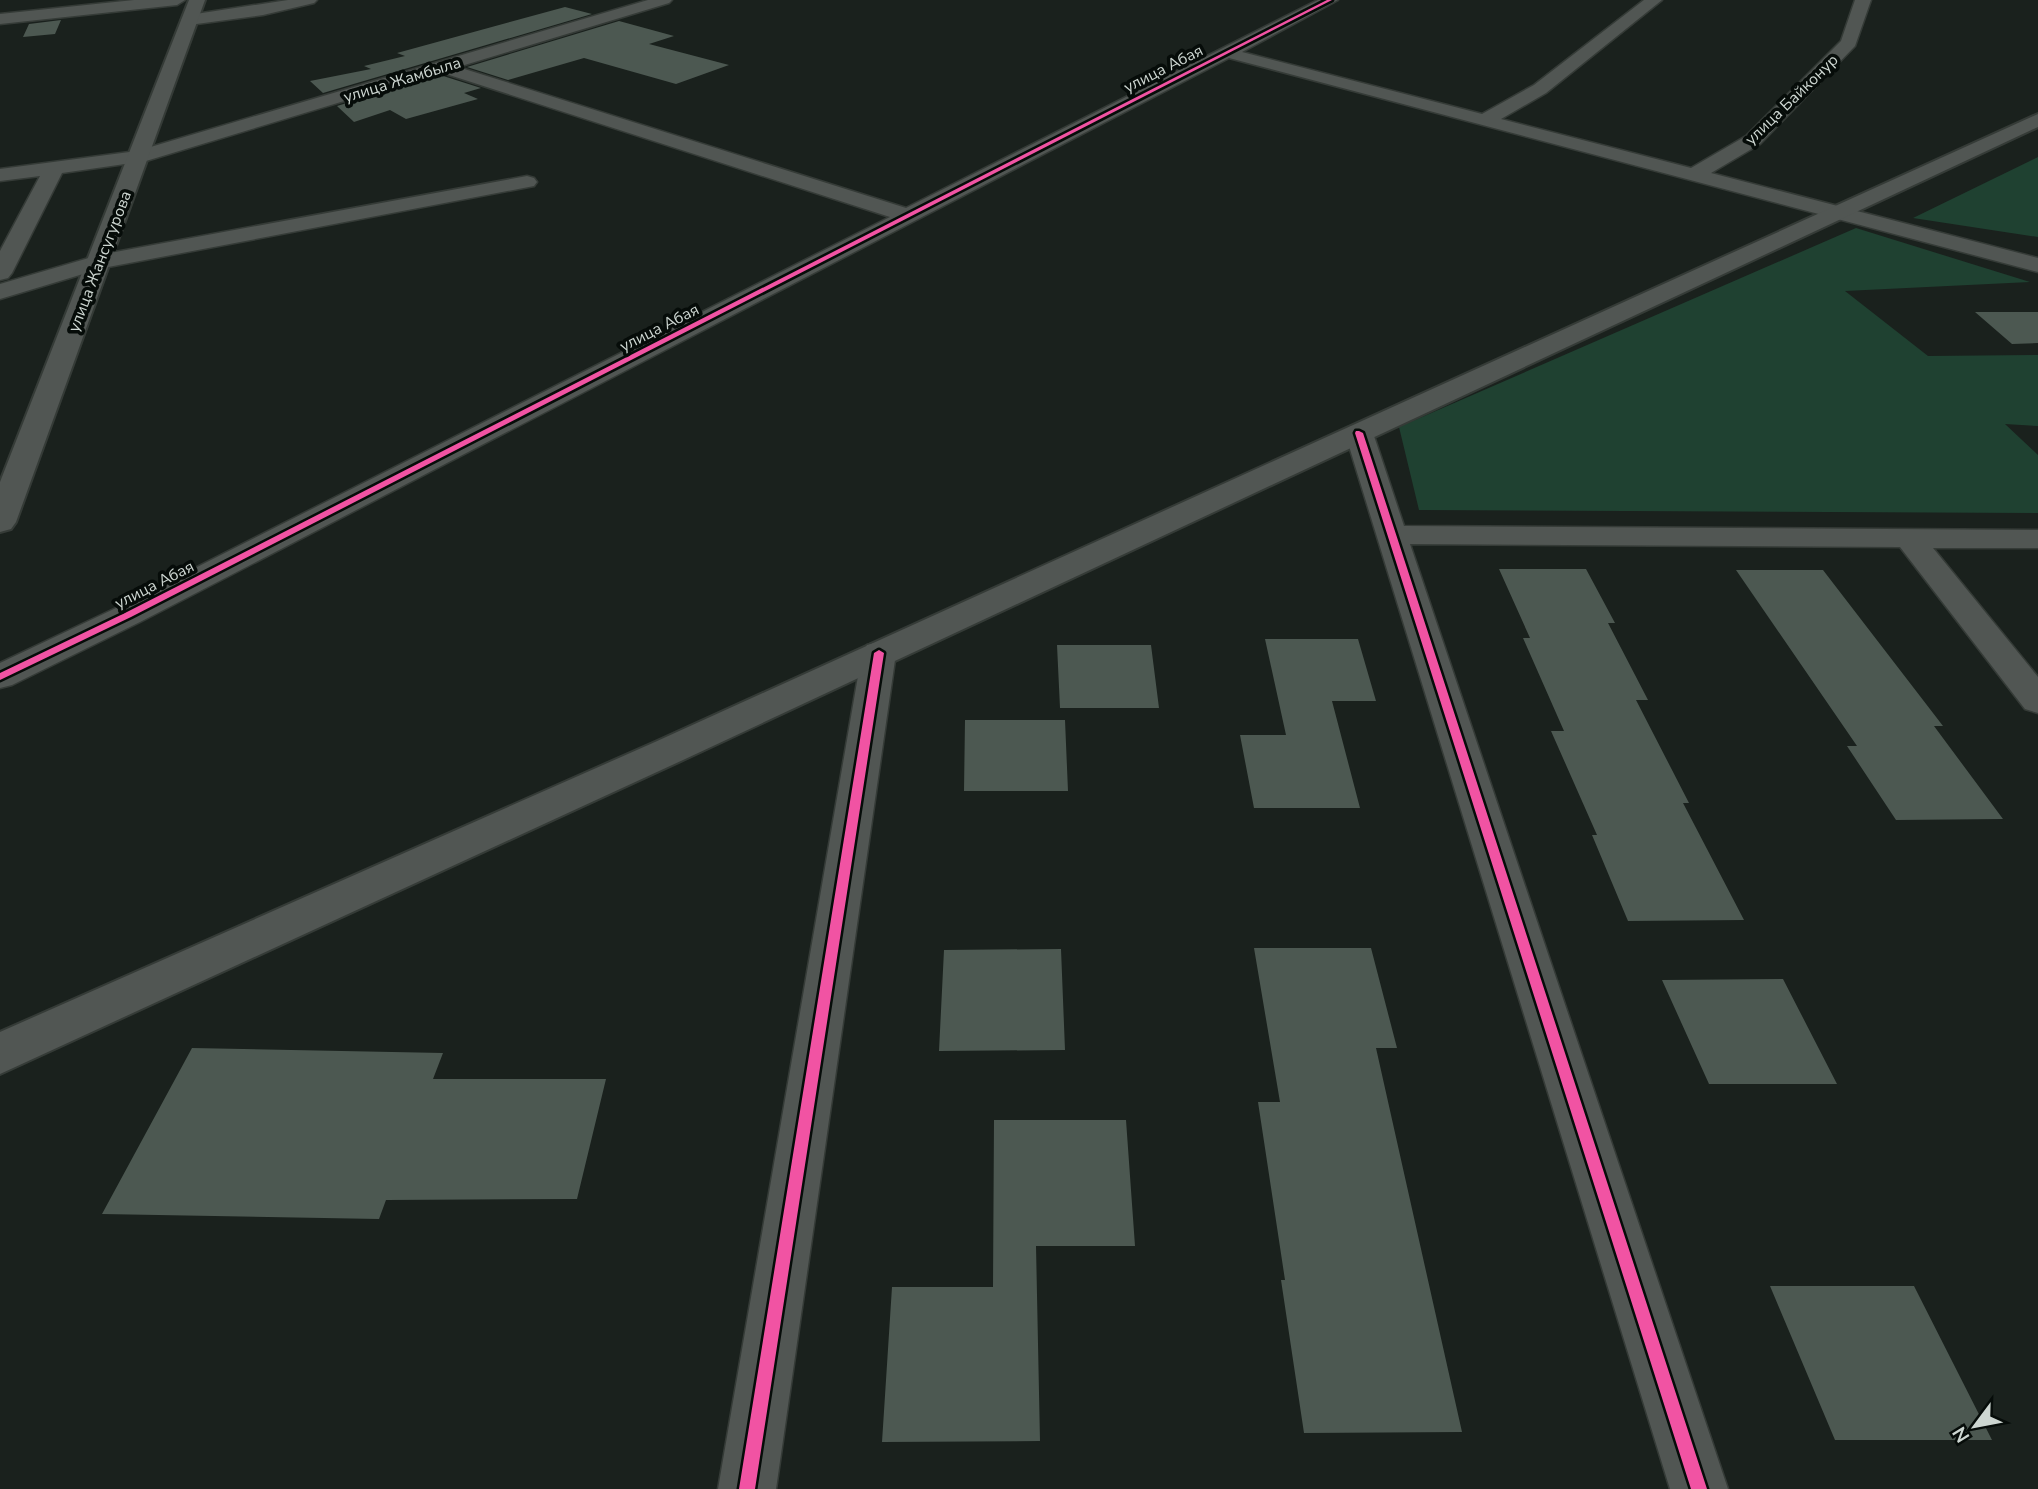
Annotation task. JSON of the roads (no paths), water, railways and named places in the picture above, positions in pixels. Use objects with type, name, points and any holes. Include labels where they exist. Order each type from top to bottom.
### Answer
[{"type":"main road","name":"улица Жансугурова","points":[[0,522],[139,157],[188,7]]},
{"type":"main road","points":[[0,1054],[2038,120]]},
{"type":"street","points":[[0,19],[188,7],[262,10],[309,0]]},
{"type":"street","name":"улица Жамбыла","points":[[0,175],[139,157],[664,0]]},
{"type":"street","name":"улица Абая","points":[[0,677],[128,615],[1330,0]]},
{"type":"street","points":[[1485,120],[1540,89],[1654,0]]},
{"type":"street","name":"улица Байконур","points":[[1693,175],[1753,140],[1849,43],[1863,0]]},
{"type":"street","points":[[1228,52],[2037,265]]},
{"type":"street","points":[[441,67],[909,216]]},
{"type":"street","points":[[0,273],[54,168]]},
{"type":"street","points":[[0,292],[99,262],[527,182]]},
{"type":"street","points":[[1359,433],[1699,1489]]},
{"type":"street","points":[[1391,535],[2038,538]]},
{"type":"street","points":[[1909,538],[2038,701]]},
{"type":"street","points":[[747,1489],[879,653]]}]
